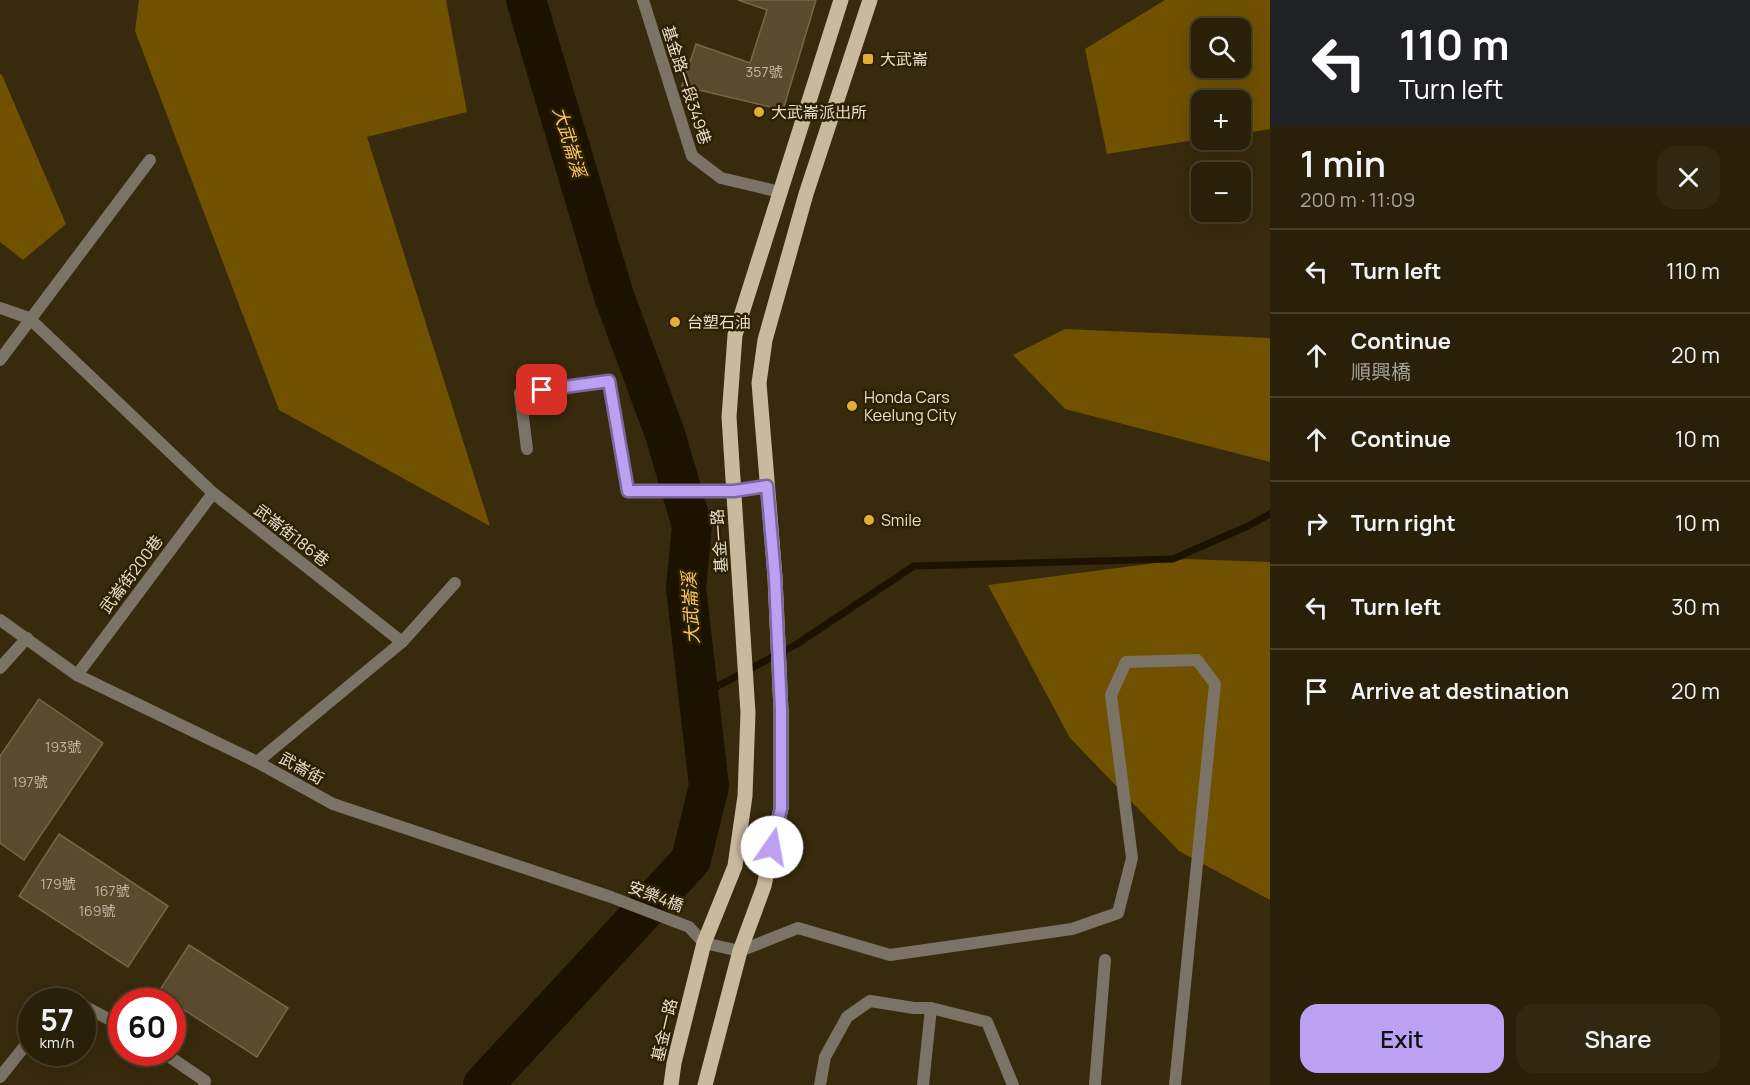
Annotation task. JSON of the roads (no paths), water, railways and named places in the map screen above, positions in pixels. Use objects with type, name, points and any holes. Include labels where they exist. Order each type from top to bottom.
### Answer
[{"type":"main road","name":"基金一路","points":[[671,1085],[674,1063],[704,943],[735,866],[745,796],[748,713],[729,417],[735,335],[841,0]]},
{"type":"main road","points":[[705,1085],[740,951],[764,886],[781,808],[780,700],[775,577],[759,384],[765,340],[806,194],[870,0]]},
{"type":"street","name":"基金路一段349巷","points":[[643,0],[692,156],[721,178],[780,192]]},
{"type":"street","points":[[0,360],[29,318],[150,160]]},
{"type":"street","points":[[0,308],[29,318]]},
{"type":"street","name":"武崙街186巷","points":[[29,318],[213,493],[402,642]]},
{"type":"street","points":[[527,450],[519,393],[609,381],[628,491],[734,491],[767,486]]},
{"type":"street","name":"武崙街200巷","points":[[77,675],[213,493]]},
{"type":"street","points":[[257,762],[402,642],[455,583]]},
{"type":"street","name":"武崙街","points":[[0,620],[77,675],[257,762],[333,804],[611,897]]},
{"type":"street","points":[[0,668],[27,638]]},
{"type":"street","points":[[704,943],[740,951],[798,928],[890,955],[1072,929],[1118,913],[1132,858],[1111,695],[1126,662],[1197,660],[1215,684],[1175,1085]]},
{"type":"street","name":"安樂4橋","points":[[611,897],[689,927],[704,943]]},
{"type":"street","points":[[1095,1085],[1104,960]]},
{"type":"street","points":[[820,1085],[825,1057],[847,1017],[870,1001],[914,1008],[931,1008],[987,1022],[1013,1085]]},
{"type":"street","points":[[923,1085],[931,1008]]},
{"type":"street","points":[[0,1077],[18,1054]]},
{"type":"street","points":[[183,1066],[205,1081],[204,1085]]},
{"type":"waterway","name":"大武崙溪","points":[[483,1085],[691,860],[709,786],[686,588],[692,526],[665,434],[614,296],[526,0]]},
{"type":"waterway","points":[[699,696],[797,644],[914,566],[1173,559],[1270,514]]},
{"type":"place","name":"大武崙","points":[[868,59]]},
{"type":"place","name":"大武崙派出所","points":[[759,112]]},
{"type":"place","name":"台塑石油","points":[[675,322]]},
{"type":"place","name":"Honda Cars Keelung City","points":[[852,406]]},
{"type":"place","name":"Smile","points":[[869,520]]}]
